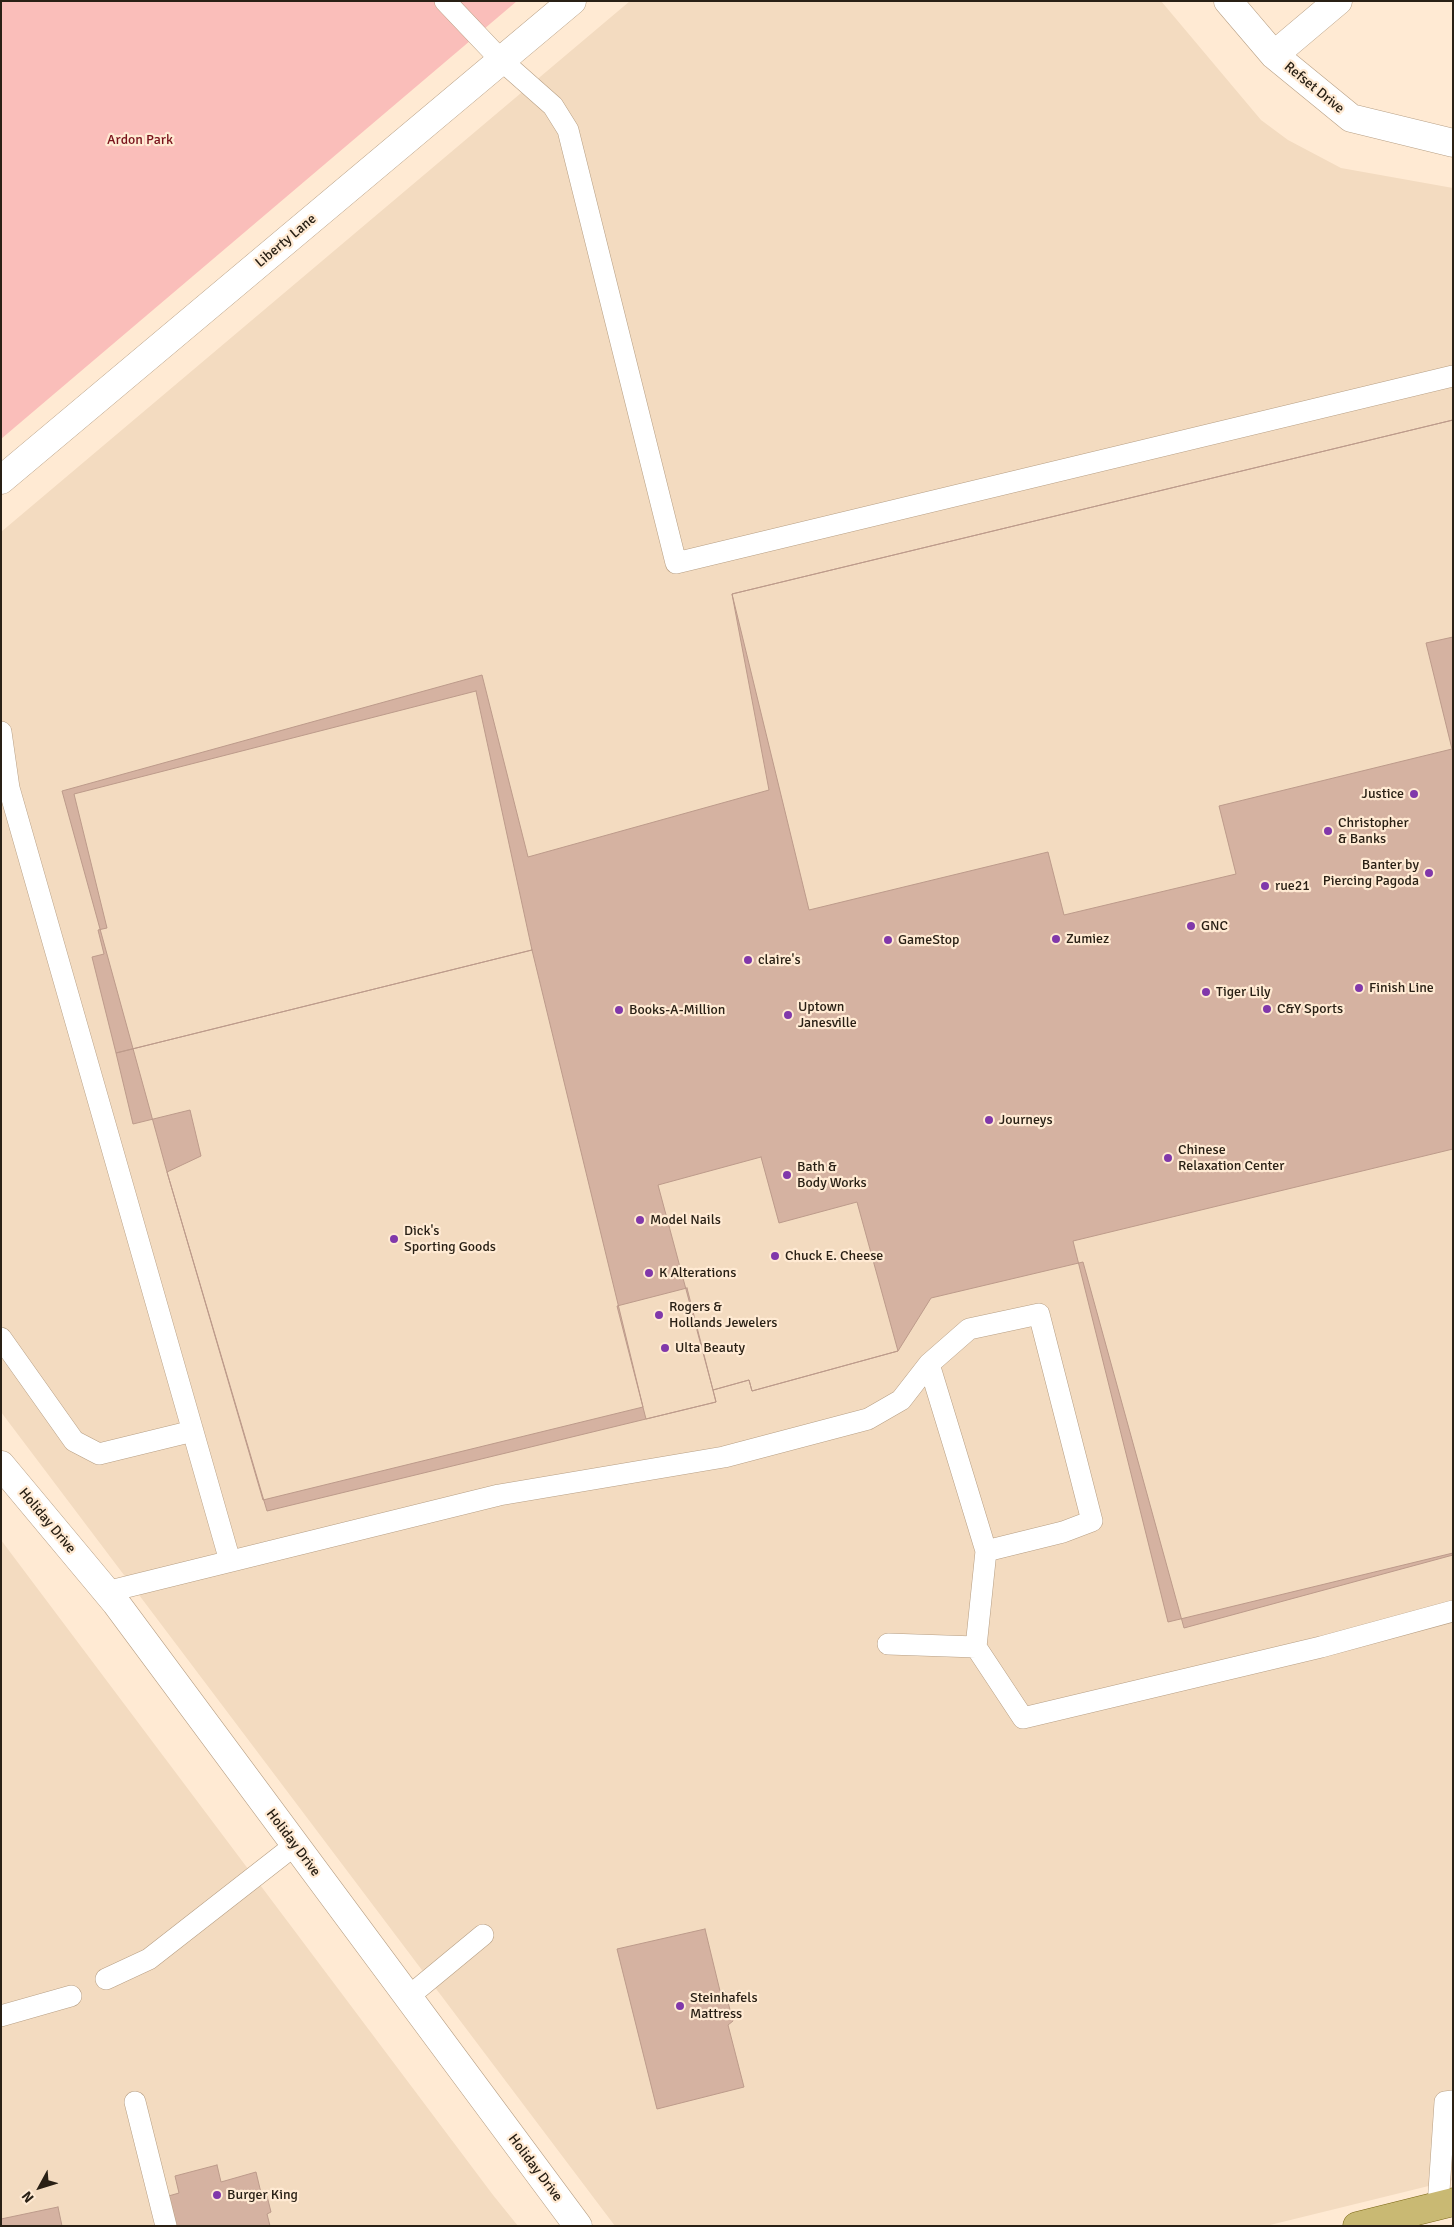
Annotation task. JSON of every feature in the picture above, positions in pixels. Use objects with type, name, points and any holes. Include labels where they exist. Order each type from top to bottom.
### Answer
[{"type":"main road","points":[[1357,2226],[1445,2204]]},
{"type":"street","name":"Liberty Lane","points":[[1,480],[572,1]]},
{"type":"street","name":"Refset Drive","points":[[1228,1],[1274,55],[1351,118],[1453,143]]},
{"type":"street","points":[[1274,55],[1338,1]]},
{"type":"street","name":"Holiday Drive","points":[[1,1465],[106,1592],[578,2226]]},
{"type":"lane","points":[[444,1],[502,60],[553,106],[568,130],[676,563],[1453,376]]},
{"type":"lane","points":[[1,732],[5,790],[230,1561]]},
{"type":"lane","points":[[106,1592],[499,1495],[724,1457],[868,1419],[901,1400],[929,1364],[969,1329],[1039,1314],[1092,1521],[1064,1532],[986,1551]]},
{"type":"lane","points":[[1,1338],[74,1441],[99,1454],[193,1430]]},
{"type":"lane","points":[[929,1364],[986,1551],[976,1646],[1023,1718],[1321,1647],[1453,1612]]},
{"type":"lane","points":[[888,1644],[976,1646]]},
{"type":"lane","points":[[106,1979],[149,1960],[295,1845]]},
{"type":"lane","points":[[408,1997],[483,1935]]},
{"type":"lane","points":[[1,2016],[71,1996]]},
{"type":"lane","points":[[135,2102],[166,2226]]},
{"type":"lane","points":[[1445,2204],[1449,2102]]},
{"type":"shaded area","points":[[630,1],[1161,1],[1261,120],[1288,140],[1341,168],[1453,188],[1453,2180],[1266,2226],[615,2226],[1,1412],[1,532]]},
{"type":"shaded area","points":[[1,1540],[493,2195],[518,2226],[1,2226]]},
{"type":"green space","name":"Ardon Park","points":[[1,1],[517,1],[1,439]]},
{"type":"building","name":"Uptown Janesville","points":[[1453,420],[1453,1555],[1184,1628],[1083,1262],[931,1298],[898,1351],[752,1391],[749,1380],[713,1390],[716,1402],[267,1511],[167,1172],[62,791],[482,675],[528,857],[769,790],[732,594]]},
{"type":"building","points":[[1453,420],[1453,637],[1426,643],[1452,749],[1219,806],[1236,874],[1064,915],[1048,852],[809,910],[732,594]]},
{"type":"building","points":[[476,691],[532,950],[116,1053],[92,957],[104,954],[98,930],[107,928],[74,794]]},
{"type":"building","name":"Dick's Sporting Goods","points":[[532,950],[643,1407],[263,1500],[167,1172],[201,1156],[190,1110],[133,1124],[116,1053]]},
{"type":"building","points":[[1453,1149],[1453,1553],[1168,1622],[1073,1241]]},
{"type":"building","name":"Chuck E. Cheese","points":[[761,1157],[779,1223],[857,1202],[898,1351],[752,1391],[749,1380],[713,1390],[658,1185]]},
{"type":"building","name":"Ulta Beauty","points":[[687,1288],[716,1402],[646,1419],[617,1306]]},
{"type":"building","name":"Steinhafels Mattress","points":[[705,1929],[720,1991],[725,1991],[733,2021],[728,2025],[744,2087],[657,2109],[617,1949]]},
{"type":"building","name":"Burger King","points":[[217,2165],[221,2182],[256,2172],[262,2197],[267,2196],[271,2212],[267,2214],[270,2226],[173,2226],[165,2197],[179,2193],[175,2176]]},
{"type":"building","points":[[58,2207],[62,2226],[1,2226],[1,2219]]},
{"type":"place","name":"Justice","points":[[1414,794]]},
{"type":"place","name":"Christopher & Banks","points":[[1328,831]]},
{"type":"place","name":"Banter by Piercing Pagoda","points":[[1429,873]]},
{"type":"place","name":"rue21","points":[[1265,886]]},
{"type":"place","name":"GNC","points":[[1191,926]]},
{"type":"place","name":"Zumiez","points":[[1056,939]]},
{"type":"place","name":"GameStop","points":[[888,940]]},
{"type":"place","name":"claire's","points":[[748,960]]},
{"type":"place","name":"Finish Line","points":[[1359,988]]},
{"type":"place","name":"Tiger Lily","points":[[1206,992]]},
{"type":"place","name":"C&Y Sports","points":[[1267,1009]]},
{"type":"place","name":"Books-A-Million","points":[[619,1010]]},
{"type":"place","name":"Uptown Janesville","points":[[788,1015]]},
{"type":"place","name":"Journeys","points":[[989,1120]]},
{"type":"place","name":"Chinese Relaxation Center","points":[[1168,1158]]},
{"type":"place","name":"Bath & Body Works","points":[[787,1175]]},
{"type":"place","name":"Model Nails","points":[[640,1220]]},
{"type":"place","name":"Dick's Sporting Goods","points":[[394,1239]]},
{"type":"place","name":"Chuck E. Cheese","points":[[775,1256]]},
{"type":"place","name":"K Alterations","points":[[649,1273]]},
{"type":"place","name":"Rogers & Hollands Jewelers","points":[[659,1315]]},
{"type":"place","name":"Ulta Beauty","points":[[665,1348]]},
{"type":"place","name":"Steinhafels Mattress","points":[[680,2006]]},
{"type":"place","name":"Burger King","points":[[217,2195]]}]
